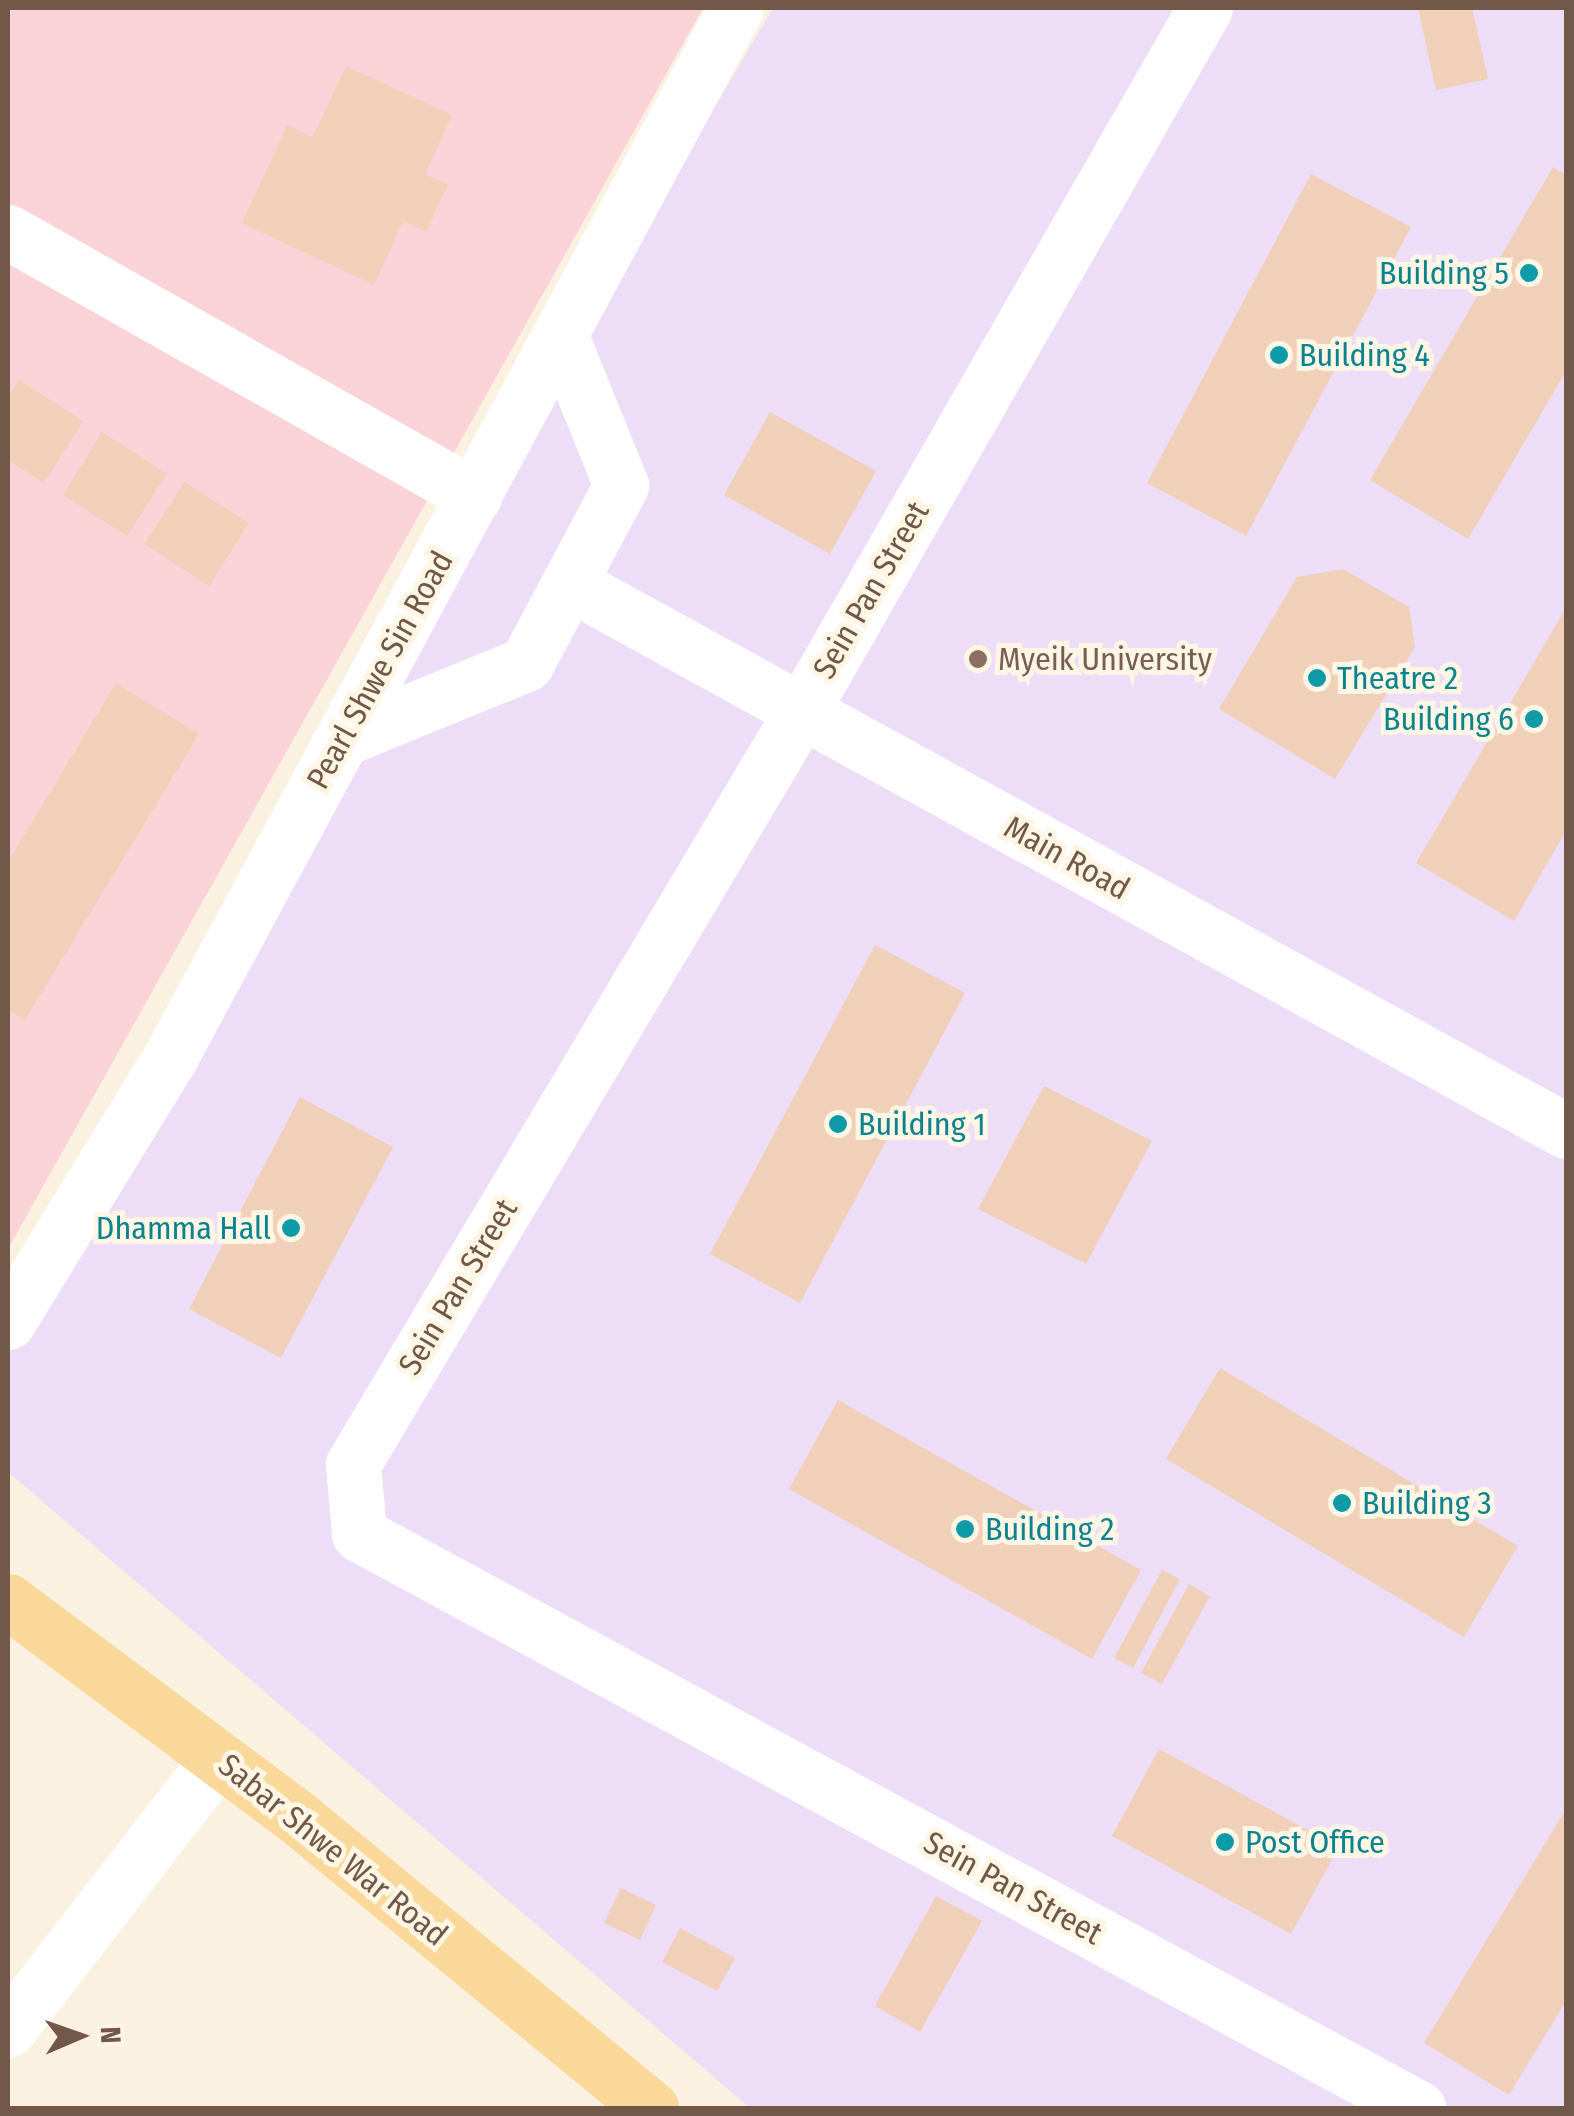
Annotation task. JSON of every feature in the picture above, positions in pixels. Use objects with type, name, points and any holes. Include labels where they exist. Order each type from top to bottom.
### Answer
[{"type":"main road","name":"Sabar Shwe War Road","points":[[8,1601],[218,1758],[651,2108]]},
{"type":"street","name":"Pearl Shwe Sin Road","points":[[8,1322],[172,1054],[562,339],[736,8]]},
{"type":"street","name":"Sein Pan Street","points":[[1204,8],[801,712],[353,1464],[359,1534],[1418,2108]]},
{"type":"street","points":[[8,232],[476,496]]},
{"type":"street","points":[[342,739],[526,664],[621,486],[562,339]]},
{"type":"street","name":"Main Road","points":[[568,584],[1566,1131]]},
{"type":"street","points":[[8,2030],[218,1758]]},
{"type":"shaded area","points":[[8,8],[703,8],[8,1249]]},
{"type":"shaded area","name":"Myeik University","points":[[773,8],[1566,8],[1566,2108],[750,2108],[8,1472],[8,1311]]},
{"type":"building","points":[[1418,8],[1472,8],[1488,79],[1436,90]]},
{"type":"building","points":[[346,66],[452,115],[425,174],[448,185],[426,232],[403,221],[374,285],[242,223],[287,125],[313,137]]},
{"type":"building","name":"Building 5","points":[[1553,167],[1566,175],[1566,371],[1468,539],[1370,480]]},
{"type":"building","name":"Building 4","points":[[1311,174],[1411,227],[1246,536],[1147,483]]},
{"type":"building","points":[[19,380],[83,421],[44,483],[8,460],[8,397]]},
{"type":"building","points":[[770,412],[876,471],[830,554],[724,495]]},
{"type":"building","points":[[102,432],[167,474],[127,536],[63,495]]},
{"type":"building","points":[[184,482],[249,523],[209,586],[145,544]]},
{"type":"building","name":"Theatre 2","points":[[1343,569],[1409,607],[1415,647],[1335,779],[1219,709],[1297,577]]},
{"type":"building","name":"Building 6","points":[[1566,608],[1566,831],[1514,921],[1416,863]]},
{"type":"building","points":[[116,683],[199,734],[25,1020],[8,1010],[8,862]]},
{"type":"building","name":"Building 1","points":[[875,945],[965,993],[800,1303],[710,1254]]},
{"type":"building","points":[[1044,1086],[1152,1141],[1086,1264],[978,1209]]},
{"type":"building","name":"Dhamma Hall","points":[[300,1097],[393,1147],[281,1358],[189,1309]]},
{"type":"building","name":"Building 3","points":[[1220,1368],[1518,1546],[1464,1637],[1166,1459]]},
{"type":"building","name":"Building 2","points":[[838,1400],[1141,1570],[1092,1659],[789,1489]]},
{"type":"building","points":[[1162,1570],[1180,1579],[1133,1668],[1114,1658]]},
{"type":"building","points":[[1189,1584],[1210,1596],[1162,1684],[1141,1673]]},
{"type":"building","name":"Post Office","points":[[1159,1749],[1339,1847],[1291,1934],[1112,1836]]},
{"type":"building","points":[[1566,1809],[1566,2001],[1509,2095],[1424,2043]]},
{"type":"building","points":[[621,1888],[656,1905],[640,1940],[604,1923]]},
{"type":"building","points":[[936,1896],[982,1921],[920,2032],[875,2006]]},
{"type":"building","points":[[680,1928],[735,1958],[717,1991],[662,1962]]},
{"type":"place","name":"Building 5","points":[[1529,273]]},
{"type":"place","name":"Building 4","points":[[1279,355]]},
{"type":"place","name":"Myeik University","points":[[978,659]]},
{"type":"place","name":"Theatre 2","points":[[1317,678]]},
{"type":"place","name":"Building 6","points":[[1534,719]]},
{"type":"place","name":"Building 1","points":[[838,1124]]},
{"type":"place","name":"Dhamma Hall","points":[[291,1228]]},
{"type":"place","name":"Building 3","points":[[1342,1503]]},
{"type":"place","name":"Building 2","points":[[965,1529]]},
{"type":"place","name":"Post Office","points":[[1225,1842]]}]
